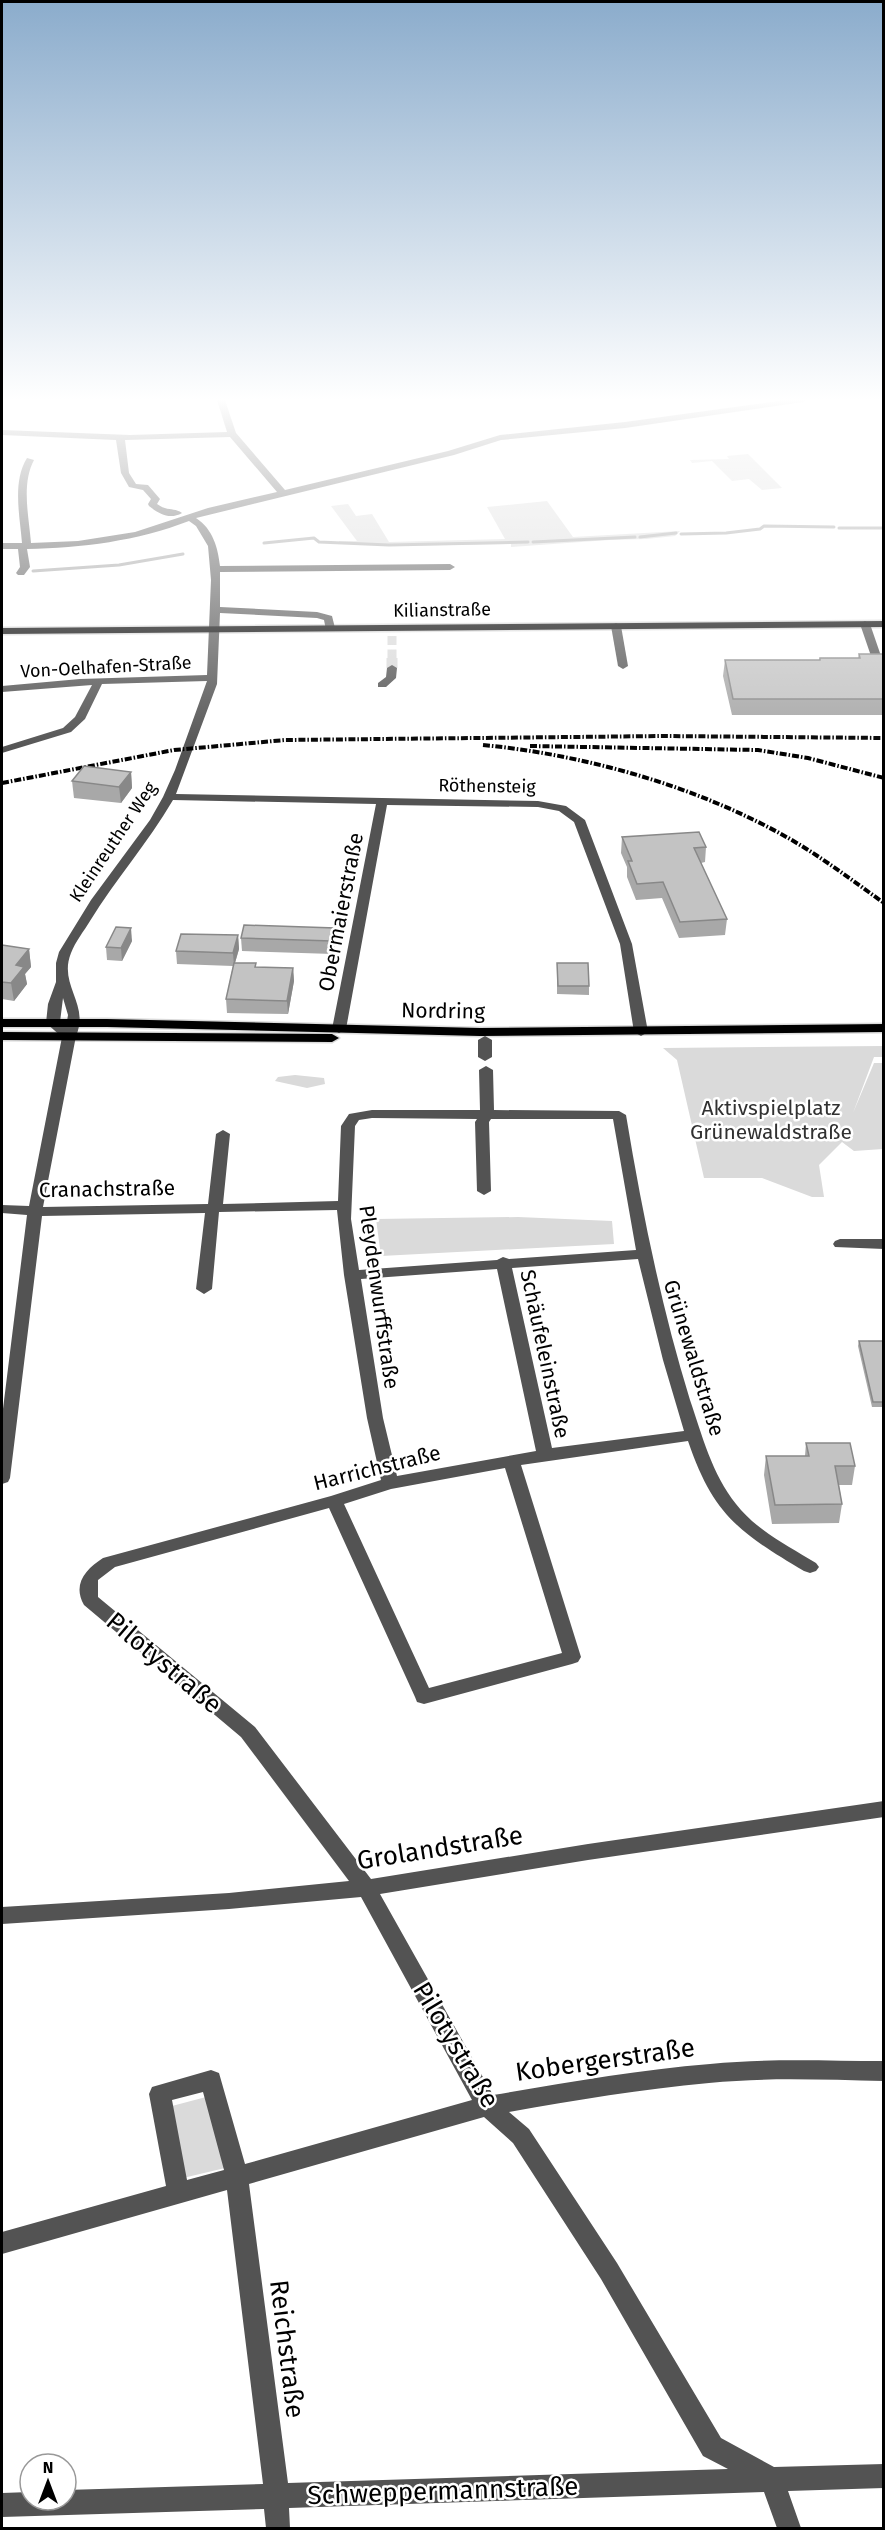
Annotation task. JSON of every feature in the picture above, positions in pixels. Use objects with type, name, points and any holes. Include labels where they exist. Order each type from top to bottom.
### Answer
[{"type":"main road","name":"Kilianstraße","points":[[2,631],[330,628],[393,632],[616,626],[884,624]]},
{"type":"main road","points":[[2,1023],[53,1023]]},
{"type":"main road","name":"Nordring","points":[[2,1036],[72,1029],[641,1032],[884,1028]]},
{"type":"main road","name":"Nordring","points":[[72,1029],[485,1040],[884,1036]]},
{"type":"street","points":[[21,573],[24,567],[25,518]]},
{"type":"street","points":[[2,546],[79,543],[128,536],[190,518]]},
{"type":"street","name":"Kleinreuther Weg","points":[[53,1023],[54,1004],[62,982],[62,963],[69,944],[155,821],[169,797],[205,707],[212,678],[216,570],[213,546],[200,524],[190,518]]},
{"type":"street","points":[[216,570],[450,567]]},
{"type":"street","points":[[214,610],[317,615],[329,618],[330,628]]},
{"type":"street","points":[[866,624],[876,656],[874,662]]},
{"type":"street","points":[[616,626],[623,666]]},
{"type":"street","points":[[382,685],[391,678],[392,668]]},
{"type":"street","name":"Von-Oelhafen-Straße","points":[[2,689],[99,681],[212,678]]},
{"type":"street","points":[[2,750],[67,730],[80,719],[99,681]]},
{"type":"street","name":"Röthensteig","points":[[169,797],[551,805],[562,808],[577,816],[618,918],[628,953],[641,1032]]},
{"type":"street","name":"Obermaierstraße","points":[[339,1029],[382,802]]},
{"type":"street","points":[[2,1478],[35,1211],[72,1029],[74,1009],[62,982]]},
{"type":"street","points":[[53,1023],[72,1029]]},
{"type":"street","points":[[484,1191],[482,1122],[487,1114],[485,1040]]},
{"type":"street","name":"Pleydenwurffstraße","points":[[390,1483],[375,1418],[344,1219],[348,1126],[354,1117],[372,1114],[487,1114]]},
{"type":"street","name":"Grünewaldstraße","points":[[487,1114],[619,1114],[643,1254],[674,1371],[706,1467],[722,1498],[738,1517],[754,1532],[810,1567]]},
{"type":"street","points":[[204,1289],[210,1217],[217,1201],[223,1134]]},
{"type":"street","name":"Cranachstraße","points":[[2,1209],[35,1211],[344,1205]]},
{"type":"street","points":[[840,1244],[884,1244]]},
{"type":"street","name":"Schäufeleinstraße","points":[[352,1275],[504,1262],[643,1254]]},
{"type":"street","name":"Schäufeleinstraße","points":[[504,1262],[545,1455]]},
{"type":"street","name":"Harrichstraße","points":[[87,1586],[92,1574],[109,1562],[334,1501],[390,1483],[545,1455],[694,1436]]},
{"type":"street","points":[[334,1501],[424,1697],[572,1657],[511,1461]]},
{"type":"street","name":"Pilotystraße","points":[[87,1586],[90,1600],[248,1732],[366,1888],[487,2106],[521,2136],[609,2271],[712,2447],[771,2479]]},
{"type":"street","name":"Grolandstraße","points":[[2,1916],[229,1901],[366,1888],[599,1850],[884,1809]]},
{"type":"street","name":"Kobergerstraße","points":[[2,2243],[487,2106],[600,2086],[711,2073],[789,2070],[884,2071]]},
{"type":"street","points":[[178,2192],[160,2094],[211,2080],[237,2177]]},
{"type":"street","name":"Reichstraße","points":[[237,2177],[277,2497],[278,2529]]},
{"type":"street","name":"Schweppermannstraße","points":[[2,2505],[884,2476]]},
{"type":"street","points":[[771,2479],[789,2529]]},
{"type":"green space","points":[[340,518],[374,518],[389,542],[505,539],[493,518],[559,518],[573,537],[680,531],[675,536],[646,539],[511,547],[511,544],[389,546],[339,543],[339,541],[357,541]]},
{"type":"green space","name":"Aktivspielplatz Grünewaldstraße","points":[[883,1046],[883,1057],[874,1057],[853,1113],[874,1063],[883,1063],[883,1149],[854,1151],[842,1142],[819,1165],[824,1197],[812,1197],[762,1178],[704,1178],[677,1060],[663,1048]]},
{"type":"green space","points":[[295,1075],[324,1078],[325,1084],[307,1088],[275,1081],[278,1077]]},
{"type":"green space","points":[[518,1217],[612,1221],[614,1244],[381,1256],[376,1219]]},
{"type":"green space","points":[[206,2097],[225,2168],[183,2178],[172,2106]]},
{"type":"building","points":[[859,654],[884,654],[884,699],[733,699],[725,660],[820,660],[820,658],[860,658]]},
{"type":"building","points":[[84,766],[131,772],[119,787],[72,781]]},
{"type":"building","points":[[699,832],[706,847],[694,848],[727,919],[680,922],[663,882],[637,884],[628,861],[632,861],[622,837]]},
{"type":"building","points":[[244,925],[335,928],[332,941],[241,938]]},
{"type":"building","points":[[116,927],[131,928],[121,948],[106,947]]},
{"type":"building","points":[[181,934],[238,935],[233,953],[176,951]]},
{"type":"building","points":[[2,945],[29,949],[16,965],[24,967],[11,983],[2,982]]},
{"type":"building","points":[[234,963],[256,963],[255,967],[293,968],[287,1001],[226,999]]},
{"type":"building","points":[[557,963],[588,963],[589,986],[558,986]]},
{"type":"building","points":[[859,1341],[884,1341],[884,1402],[873,1402]]},
{"type":"building","points":[[806,1443],[850,1443],[855,1466],[835,1466],[842,1504],[775,1505],[766,1456],[809,1456]]},
{"type":"waterway","points":[[681,534],[726,533],[760,529],[764,526],[834,527]]},
{"type":"waterway","points":[[839,528],[884,528]]},
{"type":"waterway","points":[[640,537],[676,533]]},
{"type":"waterway","points":[[533,542],[635,537]]},
{"type":"waterway","points":[[264,543],[314,538],[319,542],[389,545],[528,542]]},
{"type":"waterway","points":[[33,571],[119,565],[183,554]]},
{"type":"tunnel","points":[[392,636],[392,668]]},
{"type":"railway","points":[[2,783],[174,750],[285,740],[666,736],[884,738]]},
{"type":"railway","points":[[483,745],[602,765],[680,789],[755,820],[790,839],[884,903]]},
{"type":"railway","points":[[530,746],[758,750],[808,758],[884,778]]}]
